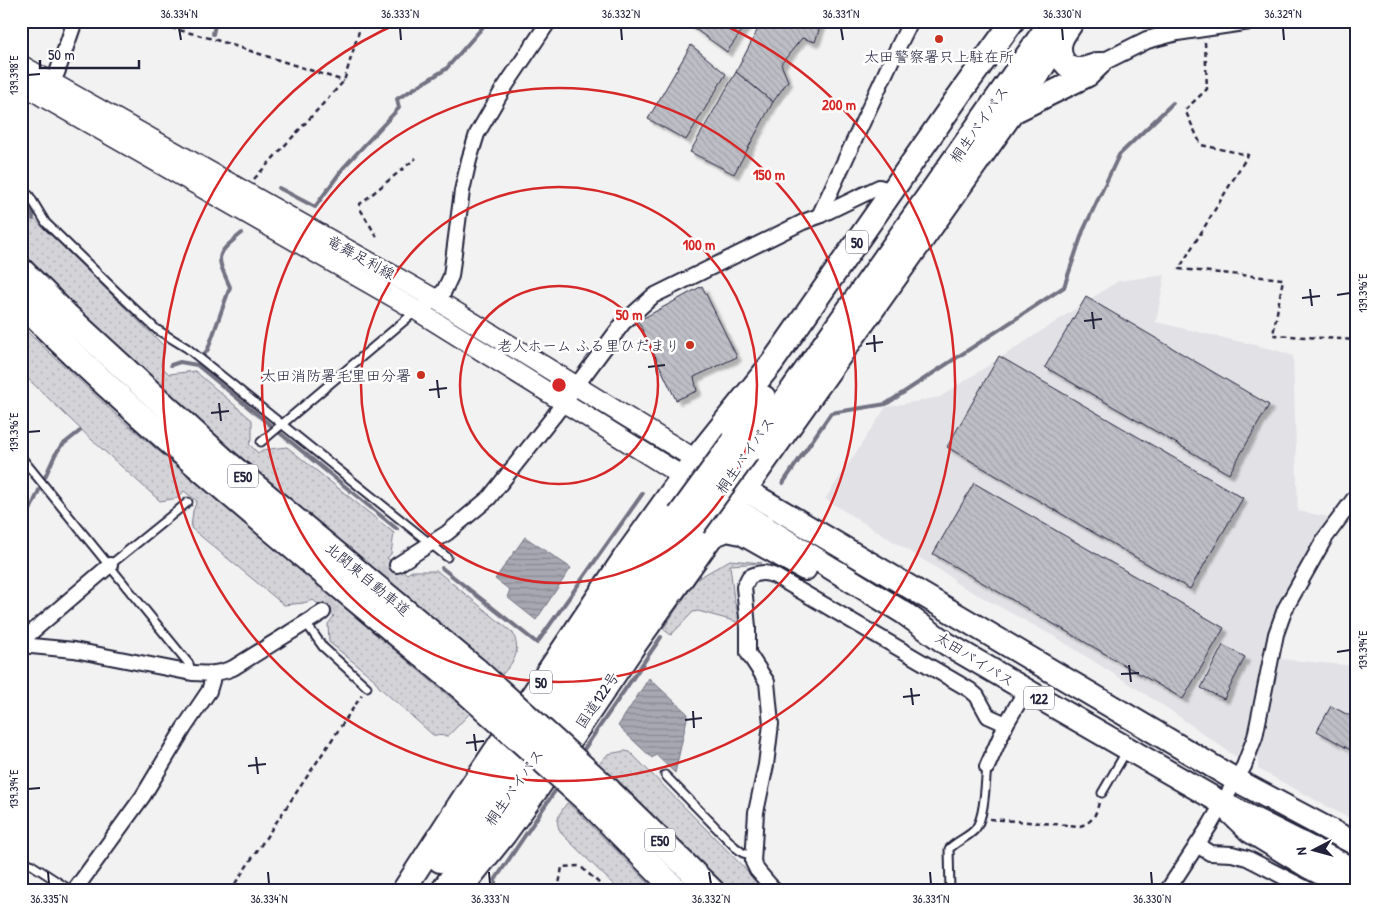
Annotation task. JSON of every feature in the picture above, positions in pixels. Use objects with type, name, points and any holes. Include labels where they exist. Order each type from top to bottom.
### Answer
[{"type":"highway","name":"50","points":[[403,891],[624,558],[689,468],[772,364],[956,99],[1013,21]]},
{"type":"highway","name":"桐生バイパス","points":[[442,891],[695,526],[740,446],[1028,21]]},
{"type":"highway","name":"桐生バイパス","points":[[740,446],[1062,26]]},
{"type":"highway","points":[[1062,26],[1060,55],[1063,61],[1070,68],[1078,69],[1098,64]]},
{"type":"highway","name":"国道122号","points":[[459,891],[505,834],[536,791],[632,649],[695,526],[738,498],[1013,112],[1062,26]]},
{"type":"highway","points":[[1013,112],[1088,75],[1098,64]]},
{"type":"highway","name":"北関東自動車道","points":[[21,270],[66,315],[228,464],[600,797],[712,891]]},
{"type":"highway","name":"北関東自動車道","points":[[21,303],[135,412],[202,470],[468,679]]},
{"type":"highway","name":"太田バイパス","points":[[689,468],[738,498],[1236,780],[1356,844]]},
{"type":"highway","name":"太田バイパス","points":[[738,498],[947,644],[1222,803],[1356,871]]},
{"type":"highway","name":"桐生バイパス","points":[[419,891],[695,526]]},
{"type":"highway","points":[[695,526],[741,533],[899,624],[947,644]]},
{"type":"highway","name":"北関東自動車道","points":[[600,797],[677,891]]},
{"type":"highway","points":[[1222,803],[1250,830],[1310,866],[1356,890]]},
{"type":"main road","name":"竜舞足利線","points":[[21,65],[435,299],[576,386],[689,468]]},
{"type":"main road","name":"竜舞足利線","points":[[21,83],[416,310],[564,402],[689,468]]},
{"type":"street","points":[[57,74],[75,21]]},
{"type":"street","points":[[416,310],[435,299],[444,291],[451,276],[462,191],[477,134],[502,91],[549,21]]},
{"type":"street","points":[[819,216],[911,21]]},
{"type":"street","points":[[1098,64],[1147,40],[1177,32],[1250,21]]},
{"type":"street","points":[[396,565],[448,534],[490,498],[623,323],[653,296],[879,187],[893,191]]},
{"type":"street","points":[[1167,891],[1244,766],[1255,737],[1276,634],[1285,609],[1325,538],[1356,496]]},
{"type":"street","points":[[110,565],[26,637],[21,644],[74,650],[192,673],[212,674],[234,668],[323,612]]},
{"type":"street","points":[[775,891],[754,866],[753,856],[756,812],[766,765],[771,724],[767,682],[748,652],[748,627],[744,587],[745,582],[754,574],[766,573],[775,576],[970,690],[976,696],[988,716],[1006,724]]},
{"type":"street","points":[[73,891],[143,796],[209,691],[212,674]]},
{"type":"street","points":[[987,767],[1006,724],[1026,690]]},
{"type":"street","points":[[1197,845],[1210,853],[1232,854],[1248,858],[1311,891]]},
{"type":"lane","points":[[29,195],[46,223],[156,329],[188,348],[447,557]]},
{"type":"lane","points":[[261,442],[416,310]]},
{"type":"lane","points":[[21,457],[189,664],[192,673]]},
{"type":"lane","points":[[110,565],[188,502]]},
{"type":"lane","points":[[306,623],[323,646],[368,687]]},
{"type":"lane","points":[[1102,793],[1128,748]]},
{"type":"lane","points":[[950,891],[949,849],[955,842],[976,830],[981,819],[987,767]]},
{"type":"lane","points":[[666,775],[735,847],[753,856]]},
{"type":"lane","points":[[21,858],[73,891]]},
{"type":"path","points":[[145,21],[213,39],[344,81]]},
{"type":"path","points":[[243,190],[344,81],[362,21]]},
{"type":"path","points":[[1204,28],[1207,89],[1184,110],[1201,145],[1248,155],[1179,269],[1283,279],[1273,335],[1356,340]]},
{"type":"path","points":[[377,237],[359,207],[360,204],[416,158]]},
{"type":"path","points":[[230,891],[368,687]]},
{"type":"path","points":[[981,819],[1080,826],[1090,823],[1096,815],[1102,793]]},
{"type":"path","points":[[558,891],[562,867],[580,866],[608,891]]},
{"type":"shaded area","points":[[21,206],[165,347],[161,366],[169,374],[195,371],[252,420],[252,439],[249,444],[258,453],[262,450],[287,447],[394,533],[391,554],[387,558],[407,574],[412,571],[437,571],[513,633],[517,647],[515,657],[500,677],[485,666],[487,663],[170,396],[50,284],[21,254]]},
{"type":"shaded area","points":[[1165,275],[1156,322],[1276,350],[1293,356],[1298,511],[1334,518],[1278,608],[1268,632],[1246,737],[1236,757],[1167,708],[1057,638],[954,582],[954,579],[825,499],[886,407],[940,397],[1118,281]]},
{"type":"shaded area","points":[[21,326],[122,420],[456,702],[458,700],[470,713],[448,736],[433,735],[379,687],[374,679],[329,642],[328,624],[334,616],[313,600],[284,605],[191,528],[193,511],[197,501],[184,491],[178,498],[160,501],[92,440],[21,372]]},
{"type":"shaded area","points":[[525,537],[571,568],[536,620],[507,597],[510,590],[495,579]]},
{"type":"shaded area","points":[[730,560],[762,563],[730,565],[734,600],[741,623],[698,611],[693,612],[671,635],[663,629],[697,579]]},
{"type":"shaded area","points":[[1279,659],[1356,666],[1356,822],[1258,769],[1258,754]]},
{"type":"shaded area","points":[[649,678],[688,714],[675,773],[656,755],[652,758],[618,726]]},
{"type":"shaded area","points":[[630,752],[767,891],[727,891],[613,775],[609,779],[597,766],[608,754]]},
{"type":"shaded area","points":[[567,803],[656,891],[620,891],[561,833],[558,818]]},
{"type":"building","points":[[684,21],[741,21],[746,25],[727,52]]},
{"type":"building","points":[[759,21],[822,21],[815,42],[802,38],[781,64],[788,81],[773,102],[736,72],[761,23]]},
{"type":"building","points":[[691,45],[726,74],[686,140],[648,119]]},
{"type":"building","points":[[736,72],[773,102],[734,174],[690,152]]},
{"type":"building","name":"老人ホーム ふる里ひだまり","points":[[702,286],[737,357],[694,377],[697,391],[676,400],[638,321]]},
{"type":"building","points":[[1086,297],[1269,405],[1229,474],[1045,367]]},
{"type":"building","points":[[999,356],[1243,498],[1190,589],[947,447]]},
{"type":"building","points":[[974,483],[1224,628],[1183,699],[933,554]]},
{"type":"building","points":[[1223,645],[1245,657],[1224,699],[1201,688]]},
{"type":"building","points":[[1331,706],[1356,719],[1356,749],[1354,752],[1317,731]]},
{"type":"waterway","points":[[213,34],[216,21]]},
{"type":"waterway","points":[[279,188],[315,207],[344,167],[399,108],[397,99],[446,69],[486,21]]},
{"type":"waterway","points":[[783,483],[831,413],[886,404],[1064,287],[1083,231],[1119,155],[1173,103]]},
{"type":"waterway","points":[[21,201],[33,214],[33,219]]},
{"type":"waterway","points":[[201,359],[208,349],[230,287],[222,268],[220,257],[226,247],[242,233]]},
{"type":"waterway","points":[[171,365],[180,362],[197,365],[397,529]]},
{"type":"waterway","points":[[21,530],[55,455],[61,446],[80,431]]},
{"type":"waterway","points":[[442,568],[537,643],[643,493]]},
{"type":"waterway","points":[[580,755],[661,637]]},
{"type":"waterway","points":[[495,891],[495,880],[559,785]]},
{"type":"tunnel","points":[[323,612],[397,565]]},
{"type":"place","name":"太田警察署只上駐在所","points":[[939,39]]},
{"type":"place","name":"老人ホーム ふる里ひだまり","points":[[690,345]]},
{"type":"place","name":"太田消防署毛里田分署","points":[[421,375]]}]
